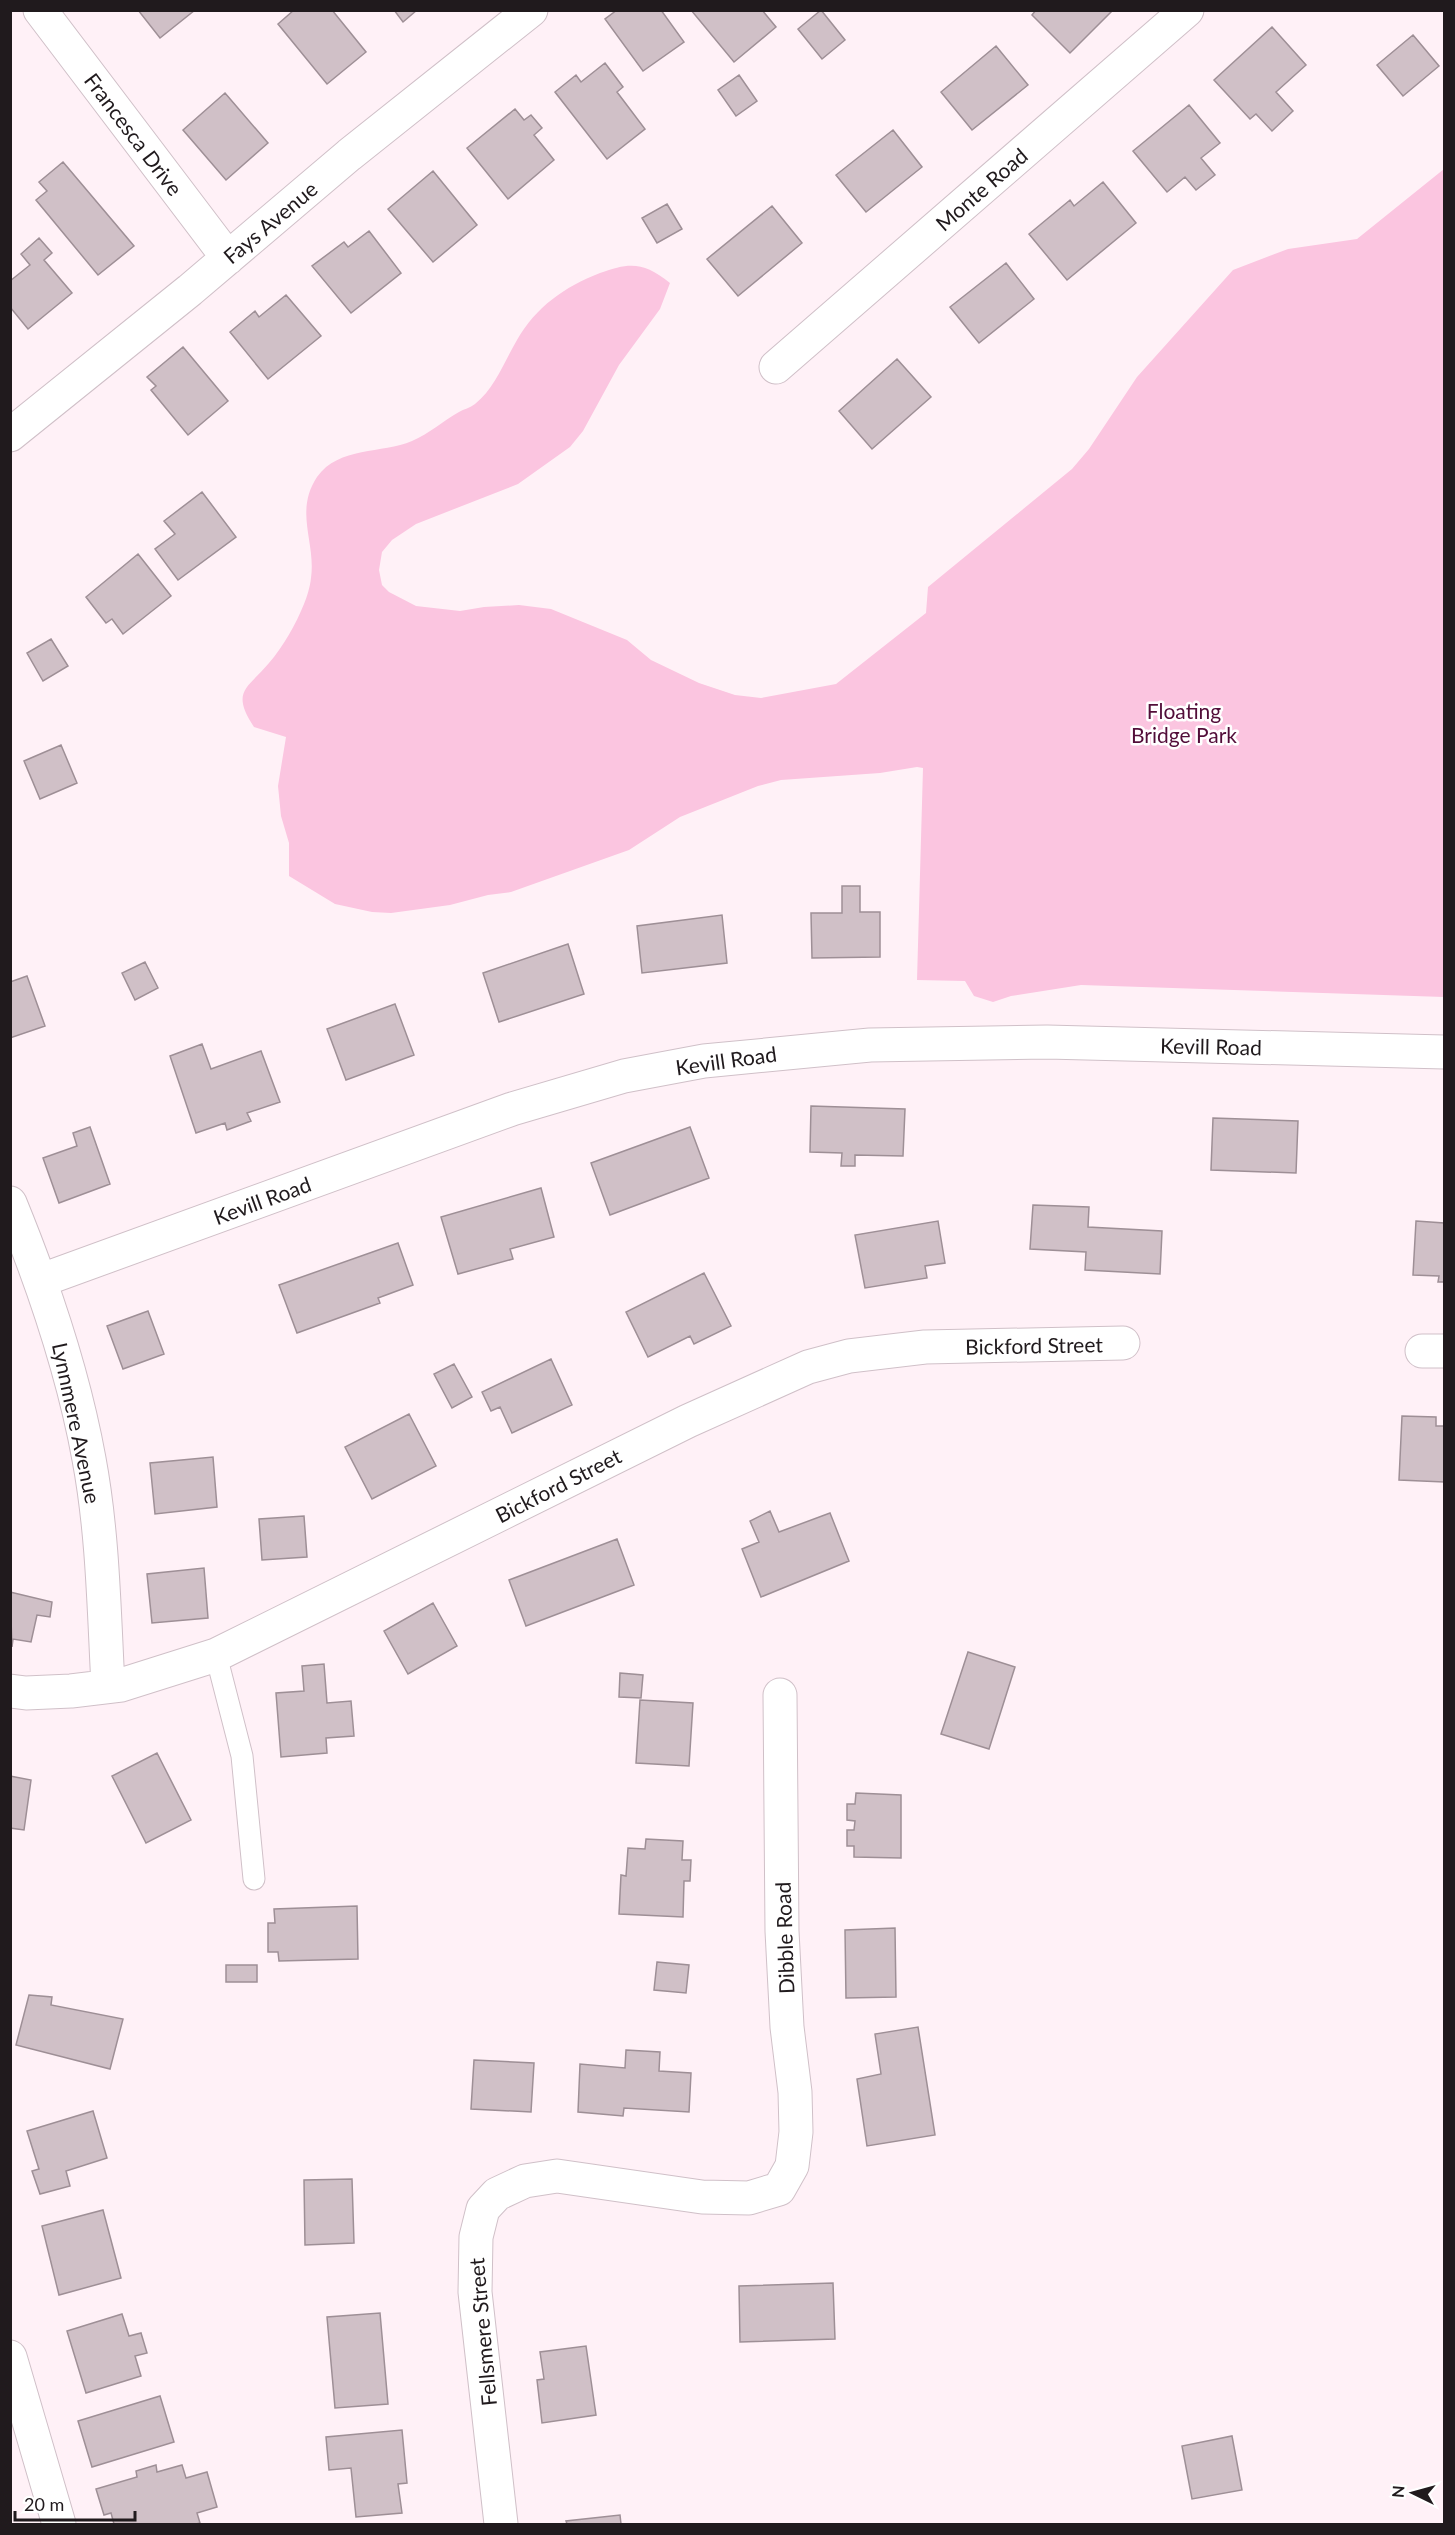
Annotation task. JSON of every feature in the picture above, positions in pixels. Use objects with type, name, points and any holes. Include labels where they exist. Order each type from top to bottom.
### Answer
[{"type":"street","name":"Francesca Drive","points":[[40,10],[228,258]]},
{"type":"street","name":"Fays Avenue","points":[[10,435],[228,258],[349,155],[531,10]]},
{"type":"street","name":"Monte Road","points":[[776,367],[1187,10]]},
{"type":"street","name":"Kevill Road","points":[[42,1280],[512,1109],[624,1076],[704,1061],[870,1045],[1047,1042],[1444,1052]]},
{"type":"street","name":"Lynnmere Avenue","points":[[10,1203],[42,1280],[76,1398],[89,1460],[98,1521],[108,1686]]},
{"type":"street","name":"Bickford Street","points":[[10,1691],[26,1694],[71,1692],[108,1686],[171,1670],[216,1655],[688,1420],[808,1367],[860,1355],[925,1347],[1122,1343]]},
{"type":"street","name":"Dibble Road","points":[[780,1695],[782,1931],[796,2132],[792,2166],[785,2178]]},
{"type":"street","name":"Fellsmere Street","points":[[501,2524],[476,2292],[476,2237],[483,2210],[497,2193],[525,2181],[557,2176],[702,2197],[749,2198],[779,2189],[785,2178]]},
{"type":"street","points":[[10,2357],[59,2524]]},
{"type":"lane","points":[[216,1655],[242,1756],[254,1879]]},
{"type":"green space","name":"Floating Bridge Park","points":[[1444,169],[1444,997],[1081,985],[1011,996],[993,1002],[974,996],[965,981],[917,980],[923,768],[917,767],[880,773],[781,780],[758,786],[680,817],[629,850],[511,892],[488,895],[450,905],[391,913],[372,912],[335,904],[289,876],[289,843],[281,816],[278,786],[286,737],[254,727],[243,705],[243,698],[249,685],[284,643],[307,595],[312,565],[306,515],[310,490],[326,467],[337,460],[349,455],[412,441],[475,404],[494,383],[525,328],[542,308],[563,292],[600,273],[628,266],[652,271],[670,283],[660,309],[619,365],[583,431],[570,447],[518,484],[416,524],[392,540],[382,552],[379,570],[382,585],[389,592],[416,606],[460,611],[519,605],[551,609],[627,640],[651,660],[699,683],[735,695],[761,698],[836,684],[926,613],[928,587],[1072,469],[1089,449],[1137,377],[1233,270],[1288,249],[1357,239]]},
{"type":"building","points":[[138,10],[195,10],[160,38]]},
{"type":"building","points":[[294,10],[332,10],[366,52],[327,84],[278,24]]},
{"type":"building","points":[[394,10],[417,10],[403,22]]},
{"type":"building","points":[[617,10],[661,10],[684,42],[643,71],[605,19]]},
{"type":"building","points":[[691,10],[762,10],[776,27],[734,62]]},
{"type":"building","points":[[821,10],[845,40],[822,59],[798,29]]},
{"type":"building","points":[[1036,10],[1113,10],[1070,53],[1032,15]]},
{"type":"building","points":[[1272,27],[1306,65],[1276,92],[1293,111],[1272,131],[1256,114],[1250,119],[1214,80]]},
{"type":"building","points":[[1413,35],[1439,66],[1403,96],[1377,65]]},
{"type":"building","points":[[996,46],[1028,85],[972,130],[941,92]]},
{"type":"building","points":[[605,63],[623,87],[617,92],[645,129],[607,159],[555,92],[576,75],[581,82]]},
{"type":"building","points":[[739,75],[757,101],[736,116],[718,90]]},
{"type":"building","points":[[225,93],[268,143],[226,180],[183,130]]},
{"type":"building","points":[[1189,105],[1220,143],[1201,158],[1215,175],[1196,190],[1185,177],[1167,192],[1133,151]]},
{"type":"building","points":[[515,109],[524,120],[531,115],[542,128],[534,135],[554,160],[508,199],[467,148]]},
{"type":"building","points":[[893,130],[922,167],[866,212],[836,175]]},
{"type":"building","points":[[63,162],[134,246],[98,275],[36,200],[47,191],[39,182]]},
{"type":"building","points":[[433,171],[477,225],[433,262],[388,209]]},
{"type":"building","points":[[1103,182],[1136,223],[1067,280],[1029,234],[1070,200],[1074,206]]},
{"type":"building","points":[[667,204],[682,229],[657,243],[642,218]]},
{"type":"building","points":[[772,206],[802,243],[738,296],[707,259]]},
{"type":"building","points":[[369,231],[401,273],[351,313],[312,266],[344,242],[348,247]]},
{"type":"building","points":[[39,238],[52,253],[44,260],[72,293],[28,329],[10,307],[10,281],[30,265],[21,254]]},
{"type":"building","points":[[1006,263],[1034,299],[979,343],[950,307]]},
{"type":"building","points":[[286,295],[321,336],[268,379],[230,332],[255,311],[259,317]]},
{"type":"building","points":[[183,347],[228,401],[188,435],[151,390],[156,386],[147,377]]},
{"type":"building","points":[[897,359],[931,397],[872,449],[839,411]]},
{"type":"building","points":[[202,492],[236,537],[178,580],[155,549],[175,534],[164,521]]},
{"type":"building","points":[[138,554],[171,596],[123,634],[112,619],[106,623],[86,597]]},
{"type":"building","points":[[51,639],[68,666],[43,681],[27,653]]},
{"type":"building","points":[[61,745],[77,783],[40,799],[24,761]]},
{"type":"building","points":[[842,886],[860,886],[860,912],[880,912],[880,957],[812,958],[811,913],[842,913]]},
{"type":"building","points":[[722,915],[727,963],[642,973],[637,926]]},
{"type":"building","points":[[568,944],[584,994],[499,1022],[483,973]]},
{"type":"building","points":[[145,962],[158,988],[135,1000],[122,973]]},
{"type":"building","points":[[27,976],[45,1026],[10,1038],[10,982]]},
{"type":"building","points":[[395,1004],[414,1055],[346,1080],[327,1029]]},
{"type":"building","points":[[202,1044],[211,1069],[261,1051],[280,1102],[247,1113],[251,1121],[227,1130],[225,1123],[196,1133],[170,1056]]},
{"type":"building","points":[[811,1106],[905,1109],[903,1156],[855,1155],[855,1166],[841,1166],[842,1153],[810,1152]]},
{"type":"building","points":[[1213,1118],[1298,1121],[1296,1173],[1211,1170]]},
{"type":"building","points":[[90,1127],[110,1184],[59,1203],[43,1158],[77,1146],[73,1133]]},
{"type":"building","points":[[690,1127],[709,1178],[610,1215],[591,1163]]},
{"type":"building","points":[[541,1188],[554,1237],[510,1249],[513,1259],[458,1274],[441,1217]]},
{"type":"building","points":[[1033,1205],[1089,1207],[1088,1227],[1162,1231],[1160,1274],[1085,1270],[1086,1252],[1030,1249]]},
{"type":"building","points":[[938,1221],[945,1263],[925,1266],[927,1278],[865,1288],[855,1235]]},
{"type":"building","points":[[1416,1221],[1444,1223],[1444,1282],[1438,1282],[1439,1276],[1413,1275]]},
{"type":"building","points":[[398,1243],[413,1285],[378,1298],[380,1303],[297,1333],[279,1285]]},
{"type":"building","points":[[704,1273],[731,1326],[694,1344],[690,1336],[648,1357],[626,1312]]},
{"type":"building","points":[[148,1311],[164,1354],[123,1369],[107,1326]]},
{"type":"building","points":[[551,1359],[572,1405],[512,1433],[500,1407],[491,1411],[482,1392]]},
{"type":"building","points":[[454,1364],[472,1397],[452,1408],[434,1374]]},
{"type":"building","points":[[409,1414],[436,1466],[372,1499],[345,1447]]},
{"type":"building","points":[[1402,1416],[1436,1417],[1436,1426],[1444,1426],[1444,1482],[1399,1480]]},
{"type":"building","points":[[213,1457],[217,1507],[155,1514],[150,1463]]},
{"type":"building","points":[[770,1511],[779,1532],[830,1513],[849,1561],[761,1597],[742,1549],[759,1542],[750,1521]]},
{"type":"building","points":[[304,1516],[307,1557],[262,1560],[259,1519]]},
{"type":"building","points":[[617,1539],[634,1585],[526,1626],[509,1580]]},
{"type":"building","points":[[204,1568],[208,1618],[152,1623],[147,1574]]},
{"type":"building","points":[[10,1592],[52,1602],[50,1617],[37,1615],[31,1642],[13,1639],[12,1647]]},
{"type":"building","points":[[433,1603],[457,1646],[408,1674],[384,1631]]},
{"type":"building","points":[[968,1652],[1015,1667],[989,1749],[941,1734]]},
{"type":"building","points":[[324,1664],[327,1703],[351,1701],[354,1736],[326,1738],[327,1753],[281,1757],[276,1693],[304,1691],[302,1666]]},
{"type":"building","points":[[620,1673],[643,1675],[641,1698],[619,1697]]},
{"type":"building","points":[[640,1700],[693,1703],[689,1766],[636,1763]]},
{"type":"building","points":[[157,1753],[191,1820],[146,1843],[112,1776]]},
{"type":"building","points":[[10,1776],[31,1780],[24,1830],[10,1828]]},
{"type":"building","points":[[856,1793],[901,1795],[901,1858],[854,1857],[854,1846],[847,1846],[847,1830],[854,1830],[855,1821],[847,1820],[847,1804],[855,1804]]},
{"type":"building","points":[[646,1839],[683,1841],[682,1860],[691,1860],[690,1881],[684,1881],[683,1917],[619,1914],[621,1875],[626,1876],[628,1848],[645,1849]]},
{"type":"building","points":[[357,1906],[358,1959],[279,1961],[278,1952],[268,1952],[268,1923],[275,1923],[274,1909]]},
{"type":"building","points":[[895,1928],[896,1997],[846,1998],[845,1930]]},
{"type":"building","points":[[657,1962],[689,1965],[686,1993],[654,1990]]},
{"type":"building","points":[[226,1965],[257,1965],[257,1982],[226,1982]]},
{"type":"building","points":[[29,1995],[52,1997],[51,2005],[123,2019],[110,2069],[16,2045]]},
{"type":"building","points":[[918,2027],[935,2135],[867,2146],[857,2079],[881,2074],[875,2034]]},
{"type":"building","points":[[626,2050],[660,2052],[659,2071],[691,2073],[689,2112],[624,2108],[623,2116],[578,2112],[580,2064],[625,2068]]},
{"type":"building","points":[[474,2060],[534,2063],[531,2112],[471,2109]]},
{"type":"building","points":[[93,2111],[107,2158],[66,2171],[70,2186],[40,2194],[32,2171],[39,2169],[27,2131]]},
{"type":"building","points":[[352,2179],[354,2243],[305,2245],[304,2180]]},
{"type":"building","points":[[103,2210],[121,2278],[59,2295],[42,2226]]},
{"type":"building","points":[[833,2283],[835,2339],[740,2342],[739,2286]]},
{"type":"building","points":[[380,2313],[388,2404],[335,2408],[327,2317]]},
{"type":"building","points":[[122,2314],[129,2336],[141,2333],[147,2353],[135,2356],[141,2376],[86,2393],[67,2331]]},
{"type":"building","points":[[586,2346],[596,2415],[542,2423],[537,2380],[544,2379],[540,2352]]},
{"type":"building","points":[[160,2396],[174,2442],[92,2467],[78,2421]]},
{"type":"building","points":[[402,2430],[407,2483],[398,2484],[402,2513],[356,2517],[351,2468],[329,2470],[326,2437]]},
{"type":"building","points":[[1232,2436],[1242,2490],[1192,2499],[1182,2446]]},
{"type":"building","points":[[156,2465],[157,2472],[182,2465],[186,2478],[207,2472],[217,2507],[197,2513],[200,2523],[196,2524],[114,2524],[111,2513],[104,2515],[96,2489],[137,2477],[136,2471]]},
{"type":"building","points":[[620,2515],[621,2524],[567,2524],[566,2521]]}]
